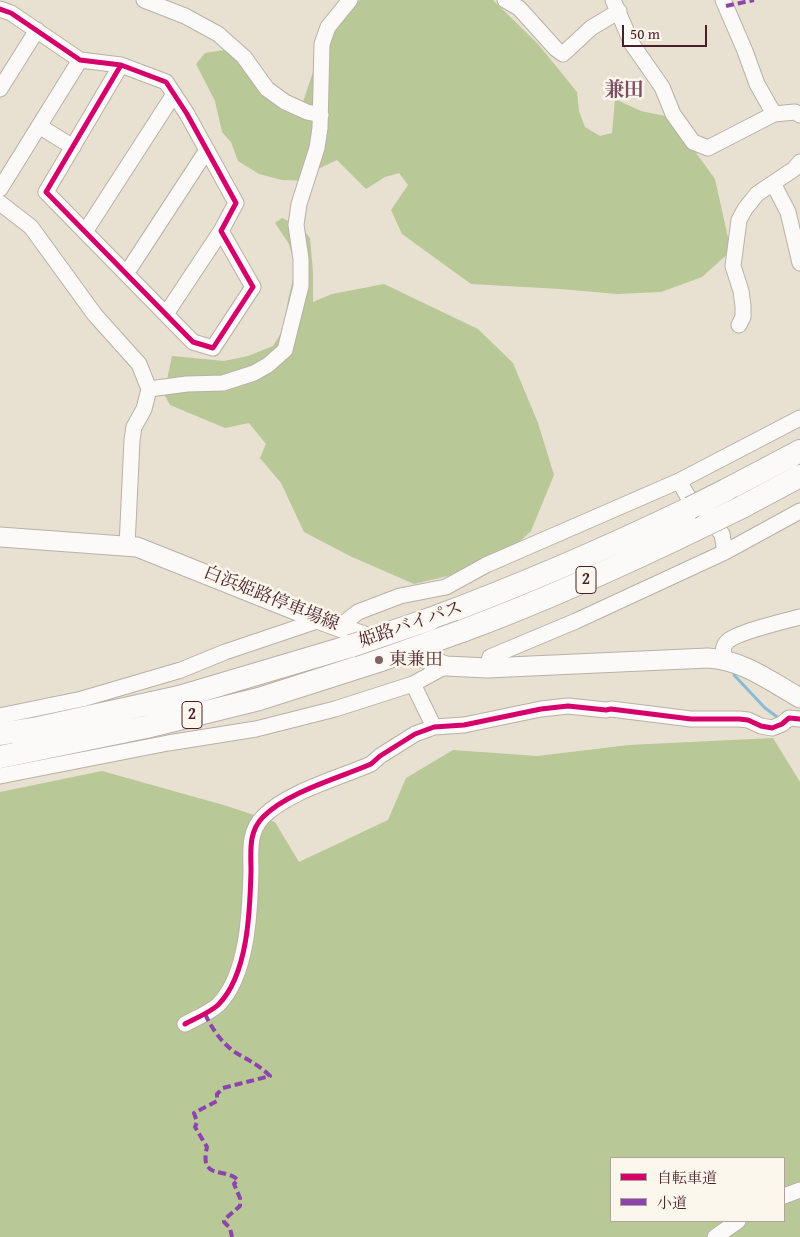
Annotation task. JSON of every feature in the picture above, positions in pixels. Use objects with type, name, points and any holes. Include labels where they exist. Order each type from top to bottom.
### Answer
[{"type":"highway","name":"姫路バイパス","points":[[0,734],[38,728],[179,697],[351,646],[495,595],[628,538],[800,451]]},
{"type":"highway","name":"姫路バイパス","points":[[0,757],[146,726],[260,699],[381,660],[515,612],[641,556],[742,507],[800,476]]},
{"type":"main road","name":"白浜姫路停車場線","points":[[0,537],[138,546],[320,620],[446,666],[487,668],[708,658],[724,659],[744,666],[800,698]]},
{"type":"street","points":[[144,0],[185,16],[218,34],[244,57],[267,89],[286,102],[307,112],[321,115]]},
{"type":"street","points":[[149,389],[187,384],[223,383],[254,373],[268,365],[285,350],[301,286],[302,259],[296,225],[299,204],[317,148],[321,115],[322,44],[328,27],[350,0]]},
{"type":"street","points":[[505,0],[522,4],[556,49],[563,54],[616,6],[632,44],[662,87],[673,114],[693,142],[708,148],[774,114],[795,112],[800,115]]},
{"type":"street","points":[[723,0],[757,84],[774,114]]},
{"type":"street","points":[[0,9],[11,13],[80,60],[120,65],[166,82],[187,114],[236,203],[221,230],[166,314]]},
{"type":"street","points":[[0,89],[37,30]]},
{"type":"street","points":[[0,190],[80,60]]},
{"type":"street","points":[[120,65],[46,192],[193,342],[213,348],[253,287],[221,230]]},
{"type":"street","points":[[85,232],[174,94]]},
{"type":"street","points":[[40,126],[73,147]]},
{"type":"street","points":[[126,274],[207,150]]},
{"type":"street","points":[[739,325],[743,317],[743,306],[733,266],[739,220],[744,209],[757,194],[794,169],[800,162]]},
{"type":"street","points":[[776,189],[788,212],[800,263]]},
{"type":"street","points":[[0,203],[31,227],[95,315],[139,364],[149,389],[144,408],[134,427],[132,440],[127,546]]},
{"type":"street","points":[[339,627],[358,612],[400,596],[446,587],[486,565],[679,481],[800,418]]},
{"type":"street","points":[[679,481],[687,495],[722,534],[725,552]]},
{"type":"street","points":[[487,668],[490,657],[576,621],[725,552],[800,511]]},
{"type":"street","points":[[724,659],[722,649],[727,641],[738,635],[800,617]]},
{"type":"street","points":[[0,716],[82,699],[181,670],[225,652],[320,620]]},
{"type":"street","points":[[0,776],[168,743],[265,727],[335,710],[413,684],[446,666]]},
{"type":"street","points":[[413,684],[434,727]]},
{"type":"street","points":[[185,1024],[205,1014],[217,1005],[226,995],[235,977],[247,932],[252,836],[262,818],[293,796],[371,764],[380,756],[415,734],[434,727],[464,725],[541,709],[568,706],[611,709],[691,719],[739,718],[772,728],[790,720]]},
{"type":"street","points":[[785,1196],[800,1190]]},
{"type":"street","points":[[715,1237],[737,1222]]},
{"type":"green space","points":[[360,0],[493,0],[538,44],[577,92],[579,111],[585,127],[600,136],[612,133],[615,99],[641,111],[670,117],[715,179],[731,251],[702,277],[661,292],[617,294],[471,284],[402,234],[391,210],[408,185],[399,173],[385,177],[366,189],[337,160],[318,169],[313,181],[282,180],[259,174],[238,161],[231,142],[222,132],[215,101],[196,64],[205,53],[231,49],[295,112],[303,102],[321,48],[341,13]]},
{"type":"green space","points":[[282,218],[301,227],[310,238],[313,302],[332,294],[384,284],[478,329],[513,363],[538,423],[554,475],[531,531],[515,546],[473,570],[414,584],[350,556],[304,532],[281,483],[260,458],[266,444],[249,423],[225,428],[170,405],[164,394],[172,356],[224,361],[248,356],[273,346],[284,328],[296,267],[289,244],[275,223]]},
{"type":"green space","points":[[773,738],[800,782],[800,1237],[0,1237],[0,792],[102,771],[227,806],[275,822],[299,862],[388,820],[406,778],[453,750],[537,756],[629,745]]},
{"type":"waterway","points":[[734,675],[765,708],[780,719]]},
{"type":"marked path","points":[[726,6],[754,0]]},
{"type":"marked path","points":[[205,1014],[215,1031],[228,1046],[259,1066],[270,1076],[223,1088],[217,1094],[217,1101],[194,1113],[197,1122],[195,1127],[207,1147],[207,1165],[210,1169],[233,1176],[238,1180],[234,1184],[240,1198],[240,1206],[224,1220],[230,1228],[232,1237]]},
{"type":"cycle path","points":[[0,9],[11,13],[80,60],[121,65],[166,82],[187,114],[236,203],[221,231],[253,287],[213,348],[193,342],[46,192],[121,65]]},
{"type":"cycle path","points":[[185,1024],[218,1005],[236,977],[248,923],[251,843],[258,823],[273,808],[286,800],[314,786],[371,764],[380,756],[415,734],[434,727],[464,725],[541,709],[568,706],[611,709],[691,719],[739,719],[772,728],[782,724],[789,718],[800,719]]},
{"type":"place","name":"東兼田","points":[[379,660]]},
{"type":"district","name":"兼田","points":[[624,91]]}]
